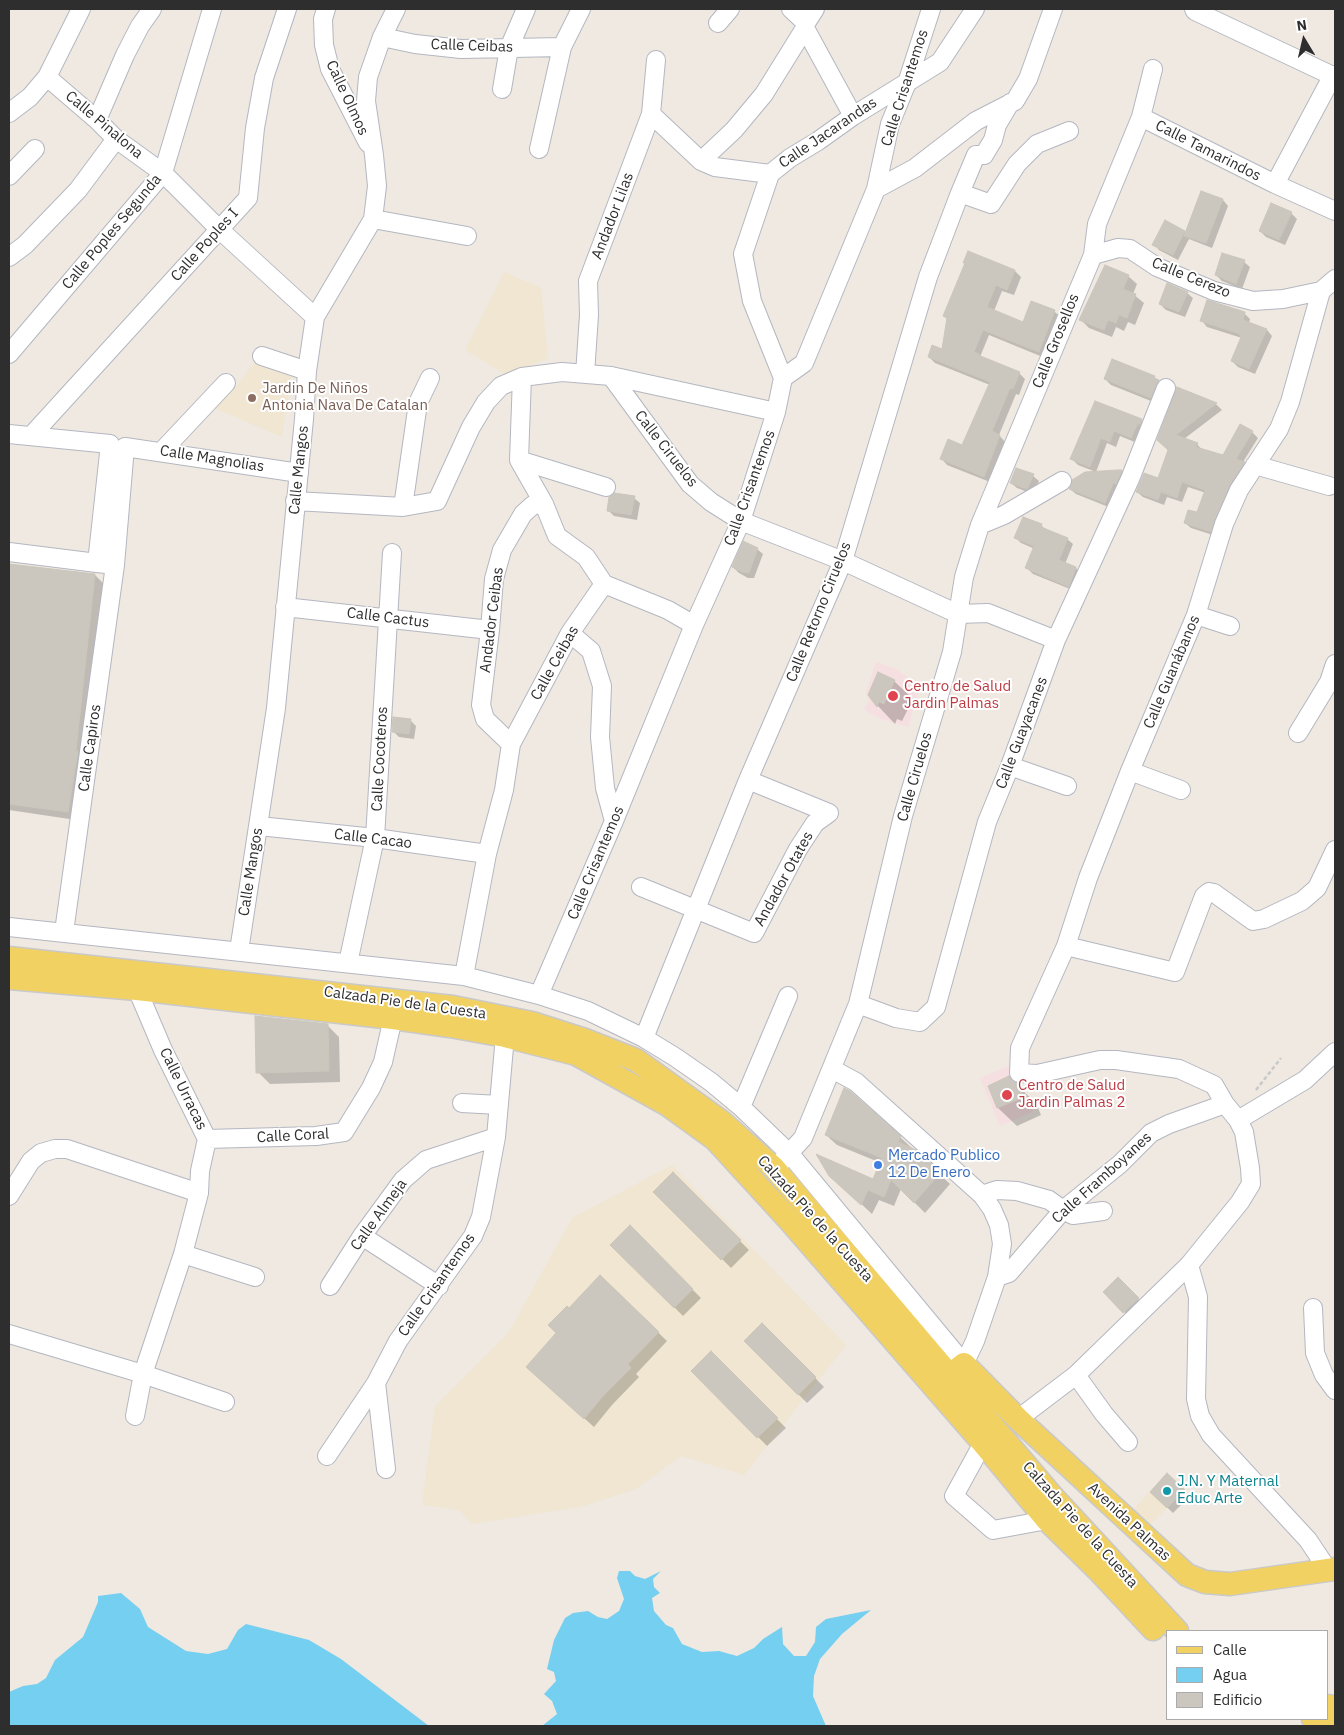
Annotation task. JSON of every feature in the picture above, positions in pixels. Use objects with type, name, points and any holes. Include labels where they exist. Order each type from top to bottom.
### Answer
[{"type":"main road","name":"Calzada Pie de la Cuesta","points":[[9,958],[453,1007],[532,1023],[585,1040],[636,1060],[722,1122],[782,1161],[957,1369],[1053,1498],[1176,1630]]},
{"type":"main road","name":"Calzada Pie de la Cuesta","points":[[9,978],[137,989],[393,1018],[504,1036],[576,1054],[668,1105],[716,1140],[790,1221],[984,1443],[1047,1520],[1166,1642]]},
{"type":"main road","name":"Avenida Palmas","points":[[957,1369],[1018,1419],[1187,1575],[1205,1582],[1230,1584],[1331,1570]]},
{"type":"main road","points":[[1317,1720],[1335,1724]]},
{"type":"street","points":[[9,113],[30,97],[47,76],[81,9]]},
{"type":"street","points":[[97,120],[125,55],[140,26],[152,9]]},
{"type":"street","name":"Calle Poples Segunda","points":[[9,354],[163,173],[212,9]]},
{"type":"street","name":"Calle Poples I","points":[[31,436],[248,198],[255,128],[264,78],[287,9]]},
{"type":"street","name":"Calle Olmos","points":[[326,9],[323,19],[324,45],[330,69],[374,155]]},
{"type":"street","name":"Calle Mangos","points":[[238,951],[276,708],[307,371],[315,317],[373,219],[377,186],[366,102],[368,77],[382,37],[396,9]]},
{"type":"street","points":[[502,89],[509,48],[526,9]]},
{"type":"street","points":[[539,149],[562,47],[581,9]]},
{"type":"street","points":[[718,23],[730,9]]},
{"type":"street","points":[[791,9],[808,20],[853,116]]},
{"type":"street","name":"Calle Crisantemos","points":[[539,995],[614,821],[694,624],[741,521],[776,412],[783,378],[804,363],[876,189],[890,124],[908,80],[931,9]]},
{"type":"street","name":"Calle Jacarandas","points":[[783,378],[752,301],[743,254],[770,174],[790,158],[853,116],[908,80],[940,62],[976,9]]},
{"type":"street","points":[[876,189],[916,168],[976,121],[1015,101],[1028,79],[1052,9]]},
{"type":"street","points":[[1194,9],[1334,76]]},
{"type":"street","points":[[701,161],[734,130],[764,94],[808,20]]},
{"type":"street","name":"Calle Ceibas","points":[[382,37],[415,44],[461,49],[562,47]]},
{"type":"street","name":"Andador Lilas","points":[[585,374],[589,315],[588,281],[651,114],[656,60]]},
{"type":"street","name":"Calle Grosellos","points":[[958,614],[964,577],[980,525],[1093,255],[1097,224],[1141,117],[1153,68]]},
{"type":"street","name":"Calle Pinalona","points":[[47,76],[116,139],[163,173],[220,230],[315,317]]},
{"type":"street","name":"Calle Tamarindos","points":[[1275,184],[1334,76]]},
{"type":"street","name":"Calle Retorno Ciruelos","points":[[644,1038],[748,780],[842,561],[928,277],[960,193],[976,155],[984,155],[993,140],[997,125],[1010,103]]},
{"type":"street","points":[[651,114],[701,161],[715,168],[770,174]]},
{"type":"street","name":"Calle Tamarindos","points":[[1141,117],[1275,184],[1335,211]]},
{"type":"street","points":[[960,193],[991,204],[1017,164],[1037,144],[1069,131]]},
{"type":"street","points":[[9,257],[25,245],[78,190],[116,139]]},
{"type":"street","points":[[9,176],[35,149]]},
{"type":"street","points":[[373,219],[467,236]]},
{"type":"street","name":"Calle Cerezo","points":[[1093,255],[1118,248],[1130,249],[1157,267],[1214,291],[1253,301],[1283,299],[1321,291]]},
{"type":"street","points":[[1321,291],[1335,279]]},
{"type":"street","name":"Calle Guanábanos","points":[[1225,1104],[1214,1085],[1179,1069],[1100,1060],[1037,1074],[1020,1073],[1020,1048],[1066,946],[1088,878],[1130,771],[1196,616],[1224,524],[1238,490],[1279,429],[1290,402],[1321,291]]},
{"type":"street","points":[[262,356],[307,371]]},
{"type":"street","points":[[295,501],[404,506],[437,501],[471,426],[486,402],[501,386],[522,377],[562,372],[611,376],[776,412]]},
{"type":"street","name":"Calle Ciruelos","points":[[611,376],[690,484],[711,502],[741,521],[842,561],[958,614],[952,652],[903,816],[858,1004],[804,1138],[782,1161]]},
{"type":"street","points":[[522,377],[519,460],[544,504],[557,536],[586,557],[604,584],[668,610],[694,624]]},
{"type":"street","points":[[404,506],[418,403],[430,378]]},
{"type":"street","points":[[162,452],[226,383]]},
{"type":"street","name":"Calle Guayacanes","points":[[858,1004],[896,1018],[920,1022],[936,1007],[987,822],[1010,766],[1056,640],[1130,479],[1166,388]]},
{"type":"street","name":"Calle Magnolias","points":[[9,434],[118,445],[299,473]]},
{"type":"street","points":[[97,562],[118,445]]},
{"type":"street","name":"Calle Capiros","points":[[64,932],[116,565],[118,445]]},
{"type":"street","points":[[519,460],[606,487]]},
{"type":"street","points":[[1255,465],[1329,486]]},
{"type":"street","points":[[980,525],[1004,515],[1062,481]]},
{"type":"street","name":"Andador Ceibas","points":[[511,744],[485,719],[481,705],[494,579],[502,550],[523,514],[533,505],[544,504]]},
{"type":"street","points":[[9,552],[116,565]]},
{"type":"street","name":"Calle Cocoteros","points":[[348,963],[375,838],[392,553]]},
{"type":"street","name":"Calle Ceibas","points":[[464,976],[487,854],[504,790],[511,744],[570,633],[604,584]]},
{"type":"street","name":"Calle Cactus","points":[[285,606],[490,630]]},
{"type":"street","points":[[958,614],[988,613],[1056,640]]},
{"type":"street","points":[[1196,616],[1230,626]]},
{"type":"street","points":[[570,633],[591,651],[602,686],[600,737],[606,788],[614,821]]},
{"type":"street","points":[[1298,733],[1332,683],[1335,664]]},
{"type":"street","points":[[1010,766],[1067,786]]},
{"type":"street","points":[[1130,771],[1181,790]]},
{"type":"street","name":"Andador Otates","points":[[696,911],[754,933],[798,849],[815,823],[829,813],[748,780]]},
{"type":"street","name":"Calle Cacao","points":[[259,826],[375,838],[487,854]]},
{"type":"street","points":[[1066,946],[1175,972],[1204,896],[1209,892],[1214,893],[1253,921],[1264,919],[1302,900],[1317,888],[1335,850]]},
{"type":"street","points":[[641,887],[696,911]]},
{"type":"street","points":[[9,927],[464,976],[539,995],[588,1011],[644,1038],[675,1056],[741,1107],[782,1161]]},
{"type":"street","name":"Calle Urracas","points":[[135,1416],[143,1374],[183,1254],[199,1193],[200,1171],[207,1139],[163,1050],[137,989]]},
{"type":"street","points":[[741,1107],[788,996]]},
{"type":"street","name":"Calle Coral","points":[[207,1139],[316,1136],[344,1132],[371,1088],[383,1062],[393,1018]]},
{"type":"street","name":"Calle Crisantemos","points":[[327,1456],[376,1382],[398,1341],[473,1236],[480,1217],[496,1137],[504,1036]]},
{"type":"street","points":[[1238,1120],[1305,1080],[1335,1052]]},
{"type":"street","points":[[832,1069],[856,1082],[982,1195],[992,1209],[999,1225],[1002,1244],[997,1278],[975,1341],[957,1369]]},
{"type":"street","points":[[462,1103],[499,1105]]},
{"type":"street","points":[[1018,1419],[1076,1375],[1188,1265],[1240,1202],[1251,1184],[1250,1168],[1244,1132],[1238,1120],[1225,1104]]},
{"type":"street","name":"Calle Framboyanes","points":[[997,1278],[1009,1273],[1063,1210],[1120,1164],[1151,1133],[1169,1124],[1225,1104]]},
{"type":"street","name":"Calle Almeja","points":[[330,1286],[362,1236],[403,1180],[426,1160],[496,1137]]},
{"type":"street","points":[[9,1196],[31,1161],[41,1153],[54,1149],[67,1149],[199,1193]]},
{"type":"street","points":[[982,1195],[997,1190],[1017,1191],[1049,1200],[1073,1215],[1103,1210]]},
{"type":"street","points":[[362,1236],[439,1286]]},
{"type":"street","points":[[183,1254],[255,1277]]},
{"type":"street","points":[[1188,1265],[1198,1297],[1196,1399],[1200,1416],[1211,1435],[1308,1540],[1331,1570]]},
{"type":"street","points":[[1312,1308],[1315,1353],[1324,1375],[1335,1390]]},
{"type":"street","points":[[9,1334],[143,1374],[225,1402]]},
{"type":"street","points":[[1076,1375],[1104,1414],[1128,1442]]},
{"type":"street","points":[[376,1382],[386,1469]]},
{"type":"street","points":[[984,1443],[954,1496],[992,1530],[1047,1520]]},
{"type":"shaded area","points":[[504,272],[541,288],[548,358],[519,370],[510,377],[465,350]]},
{"type":"shaded area","name":"Jardin De Niños Antonia Nava De Catalan","points":[[258,358],[292,370],[282,437],[209,406],[229,384],[234,389]]},
{"type":"shaded area","name":"Centro de Salud Jardin Palmas","points":[[876,662],[897,669],[920,687],[908,727],[881,719],[864,710],[869,700],[866,693]]},
{"type":"shaded area","name":"Centro de Salud Jardin Palmas 2","points":[[1013,1064],[1033,1112],[1000,1126],[980,1078]]},
{"type":"shaded area","points":[[672,1165],[846,1345],[744,1475],[681,1456],[636,1489],[580,1507],[472,1524],[459,1510],[422,1505],[435,1406],[509,1332],[572,1218]]},
{"type":"shaded area","points":[[1167,1473],[1185,1490],[1147,1528],[1131,1512]]},
{"type":"water","points":[[619,1571],[630,1571],[635,1576],[645,1579],[661,1571],[653,1579],[654,1587],[660,1593],[652,1598],[654,1611],[666,1625],[673,1628],[682,1644],[702,1652],[719,1651],[737,1656],[754,1648],[763,1639],[782,1627],[783,1644],[794,1656],[806,1656],[815,1642],[816,1627],[826,1619],[871,1610],[842,1634],[820,1659],[814,1676],[813,1696],[826,1726],[542,1726],[557,1714],[552,1701],[544,1694],[556,1681],[554,1672],[547,1669],[554,1640],[565,1618],[573,1613],[588,1611],[598,1617],[607,1619],[619,1611],[624,1599],[617,1578]]},
{"type":"water","points":[[121,1593],[140,1609],[148,1627],[186,1651],[208,1654],[227,1649],[238,1630],[246,1624],[309,1640],[341,1659],[429,1726],[9,1726],[9,1692],[23,1686],[37,1684],[46,1678],[55,1660],[83,1637],[98,1602],[98,1596]]},
{"type":"building","points":[[1201,191],[1223,199],[1206,243],[1184,236]]},
{"type":"building","points":[[1271,203],[1292,212],[1279,240],[1259,231]]},
{"type":"building","points":[[1165,220],[1185,231],[1173,255],[1152,245]]},
{"type":"building","points":[[968,251],[1015,270],[1007,290],[996,285],[987,307],[1023,322],[1031,301],[1055,310],[1039,352],[983,330],[974,352],[1020,372],[1013,389],[1010,388],[992,431],[1000,435],[984,477],[940,459],[948,439],[962,445],[990,382],[928,357],[932,345],[942,349],[947,318],[943,316],[965,263],[963,263]]},
{"type":"building","points":[[1222,253],[1245,260],[1236,284],[1215,275]]},
{"type":"building","points":[[1105,265],[1129,275],[1123,289],[1136,294],[1127,318],[1119,315],[1116,323],[1108,320],[1104,330],[1079,320]]},
{"type":"building","points":[[1167,283],[1188,292],[1179,312],[1159,304]]},
{"type":"building","points":[[1207,300],[1245,312],[1243,320],[1267,329],[1249,369],[1231,361],[1241,337],[1240,334],[1200,321]]},
{"type":"building","points":[[1112,359],[1155,376],[1154,378],[1159,380],[1151,398],[1104,379]]},
{"type":"building","points":[[1177,387],[1217,403],[1176,435],[1198,443],[1196,447],[1223,455],[1240,424],[1253,431],[1236,459],[1245,462],[1229,486],[1211,532],[1184,523],[1188,510],[1197,512],[1205,490],[1182,482],[1177,498],[1161,492],[1158,500],[1136,492],[1144,473],[1158,478],[1168,450],[1157,440]]},
{"type":"building","points":[[1095,401],[1142,419],[1131,438],[1114,431],[1110,442],[1101,438],[1090,467],[1070,459]]},
{"type":"building","points":[[1016,468],[1034,474],[1027,489],[1010,483]]},
{"type":"building","points":[[1122,470],[1116,484],[1113,483],[1105,503],[1069,489],[1072,480],[1085,472]]},
{"type":"building","points":[[614,493],[635,496],[631,515],[607,511],[609,497]]},
{"type":"building","points":[[1023,517],[1042,524],[1041,527],[1068,538],[1059,560],[1076,567],[1069,587],[1025,568],[1034,546],[1014,538]]},
{"type":"building","points":[[743,541],[758,548],[749,573],[732,567]]},
{"type":"building","points":[[9,564],[95,574],[76,751],[78,751],[68,812],[9,804]]},
{"type":"building","points":[[878,672],[895,680],[884,704],[879,702],[877,707],[868,695]]},
{"type":"building","points":[[393,717],[411,719],[409,734],[392,732]]},
{"type":"building","points":[[255,1016],[328,1024],[329,1071],[256,1073]]},
{"type":"building","points":[[1009,1076],[1013,1082],[1018,1083],[1024,1097],[997,1108],[988,1086]]},
{"type":"building","name":"Mercado Publico 12 De Enero","points":[[844,1088],[850,1091],[901,1136],[898,1142],[916,1150],[941,1172],[914,1203],[891,1180],[884,1197],[868,1190],[861,1205],[829,1176],[816,1154],[873,1179],[882,1158],[825,1135]]},
{"type":"building","points":[[673,1172],[741,1240],[721,1260],[653,1192]]},
{"type":"building","points":[[630,1225],[693,1289],[674,1308],[610,1245]]},
{"type":"building","points":[[600,1275],[659,1332],[628,1364],[631,1368],[603,1396],[584,1419],[526,1367],[556,1333],[548,1325],[567,1306],[569,1308]]},
{"type":"building","points":[[1118,1277],[1139,1298],[1123,1313],[1103,1292]]},
{"type":"building","points":[[762,1323],[816,1377],[798,1395],[744,1341]]},
{"type":"building","points":[[711,1351],[778,1418],[757,1438],[691,1371]]},
{"type":"building","name":"J.N. Y Maternal Educ Arte","points":[[1167,1473],[1185,1490],[1167,1508],[1150,1492]]},
{"type":"place","name":"Jardin De Niños Antonia Nava De Catalan","points":[[252,398]]},
{"type":"place","name":"Centro de Salud Jardin Palmas","points":[[893,696]]},
{"type":"place","name":"Centro de Salud Jardin Palmas 2","points":[[1007,1095]]},
{"type":"place","name":"Mercado Publico 12 De Enero","points":[[878,1165]]},
{"type":"place","name":"J.N. Y Maternal Educ Arte","points":[[1167,1491]]}]
